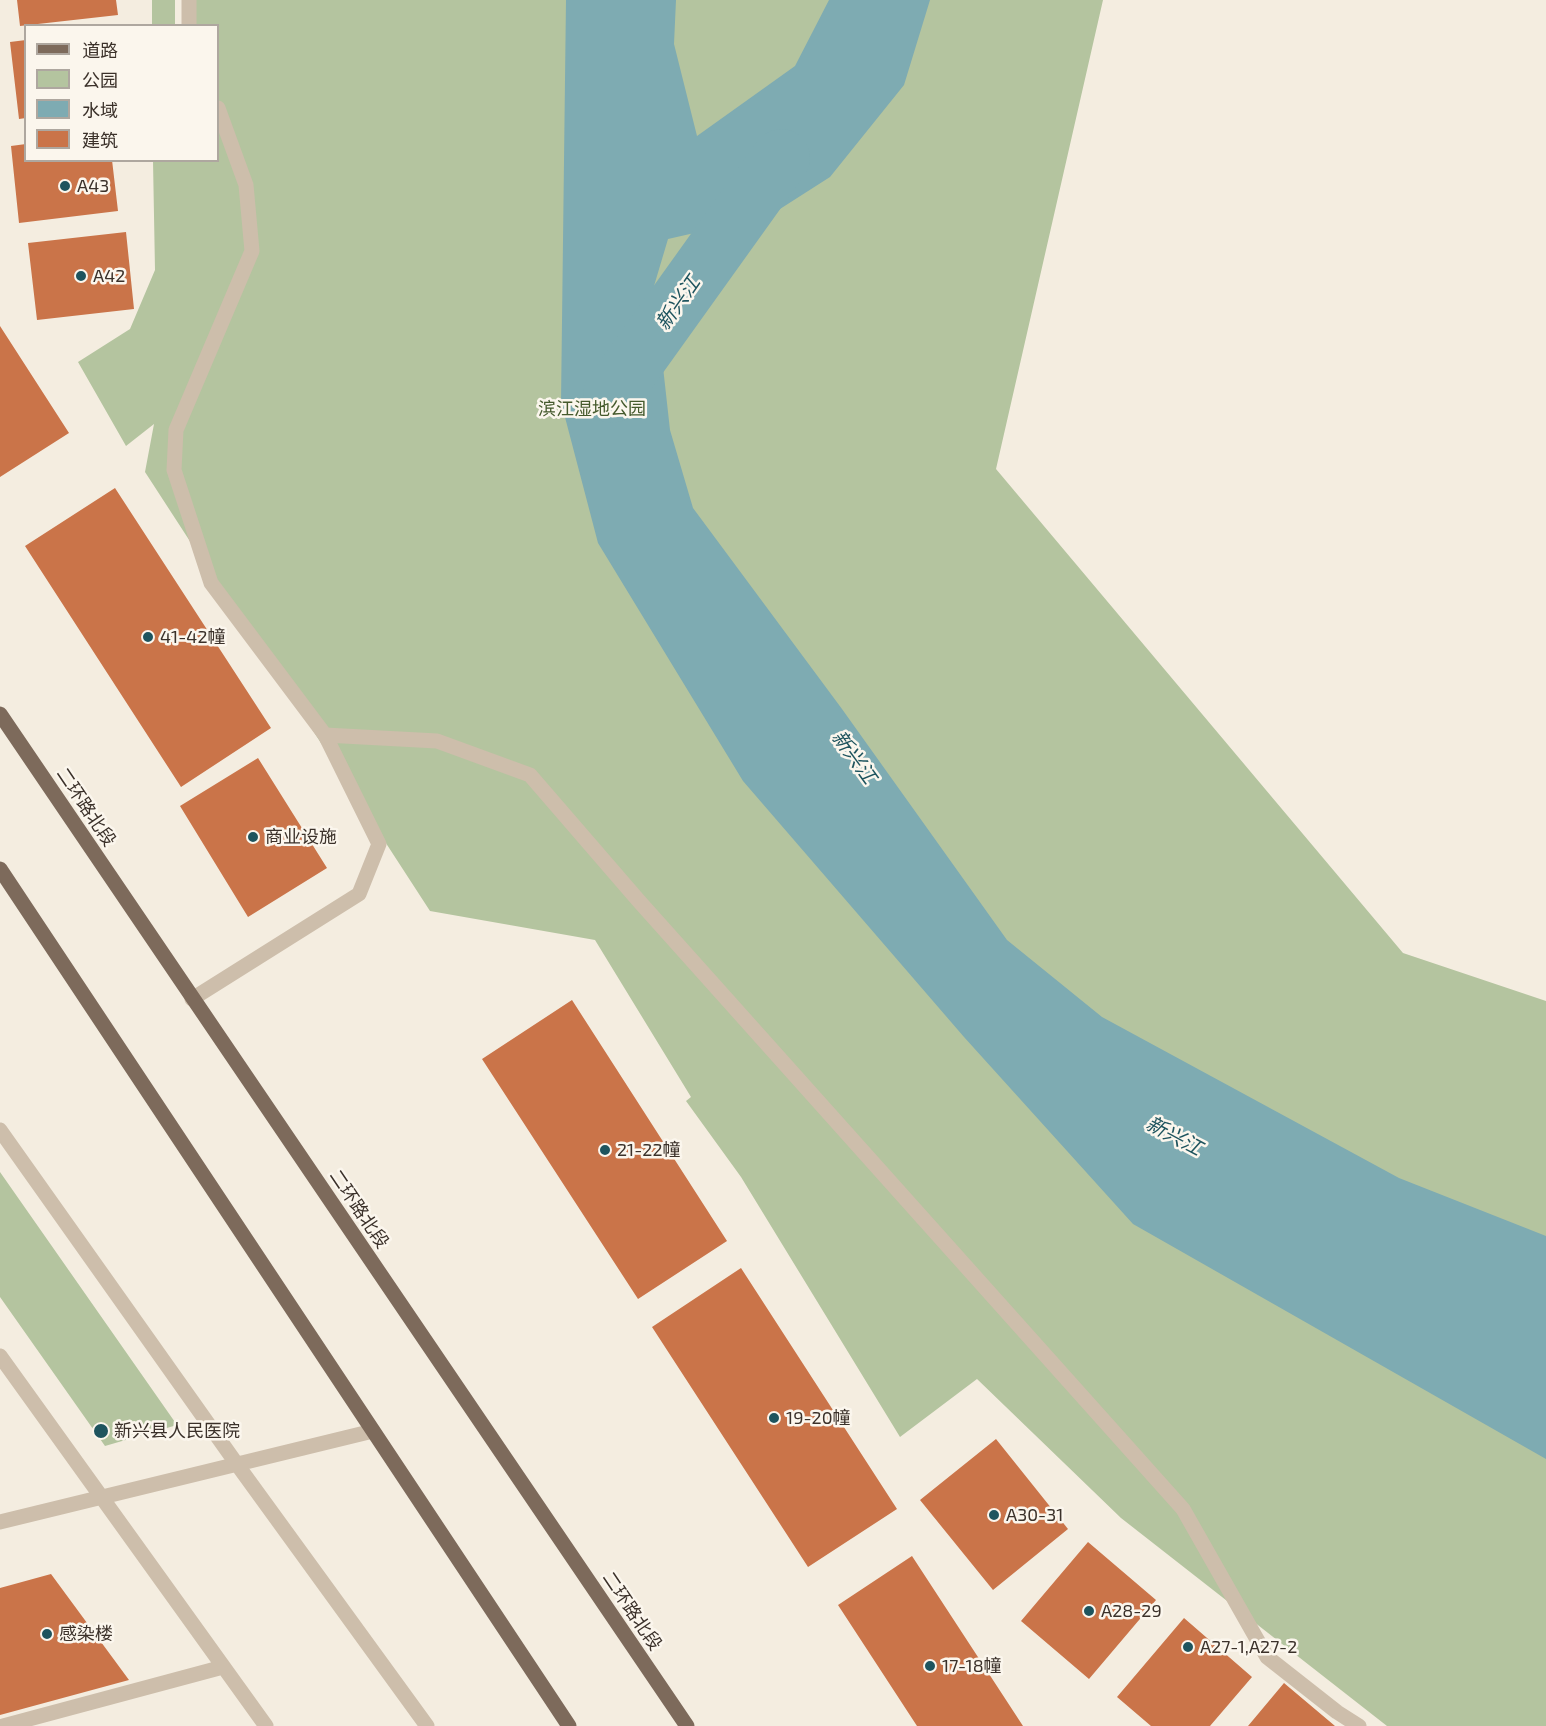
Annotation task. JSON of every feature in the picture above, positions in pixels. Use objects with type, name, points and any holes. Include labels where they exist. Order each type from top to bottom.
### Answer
[{"type":"main road","name":"二环路北段","points":[[0,714],[687,1726]]},
{"type":"main road","points":[[0,868],[569,1726]]},
{"type":"street","points":[[189,0],[189,24]]},
{"type":"street","points":[[192,999],[359,894],[379,844],[325,735],[211,583],[174,470],[176,430],[252,251],[246,185],[219,111]]},
{"type":"street","points":[[325,735],[437,741],[530,775],[646,909],[1183,1509],[1267,1657],[1337,1712],[1359,1726]]},
{"type":"street","points":[[0,1130],[236,1463],[427,1726]]},
{"type":"street","points":[[0,1356],[266,1726]]},
{"type":"street","points":[[0,1522],[373,1431]]},
{"type":"street","points":[[3,1726],[223,1666]]},
{"type":"green space","points":[[152,0],[175,0],[175,24],[152,24]]},
{"type":"green space","name":"滨江湿地公园","points":[[182,0],[1103,0],[996,469],[1403,953],[1546,1001],[1546,1726],[1387,1726],[1121,1518],[977,1379],[900,1437],[741,1177],[686,1101],[691,1097],[595,940],[430,911],[145,472],[154,424],[126,446],[78,362],[130,329],[155,270],[153,162],[219,162],[219,24],[182,24]]},
{"type":"green space","points":[[0,1172],[177,1425],[105,1446],[0,1297]]},
{"type":"water","points":[[566,0],[676,0],[674,44],[697,136],[795,66],[829,0],[930,0],[904,85],[830,177],[769,216],[668,239],[654,286],[670,430],[693,508],[842,709],[1007,940],[1102,1017],[1399,1178],[1546,1236],[1546,1459],[1133,1224],[964,1037],[743,781],[598,543],[561,402]]},
{"type":"building","points":[[17,0],[116,0],[118,15],[20,26]]},
{"type":"building","points":[[24,40],[24,118],[19,119],[10,42]]},
{"type":"building","name":"A43","points":[[24,144],[24,162],[112,162],[118,211],[19,223],[11,146]]},
{"type":"building","name":"A42","points":[[126,232],[134,309],[37,320],[28,243]]},
{"type":"building","points":[[0,326],[69,433],[0,477]]},
{"type":"building","name":"41-42幢","points":[[115,488],[271,728],[181,787],[25,546]]},
{"type":"building","name":"商业设施","points":[[258,758],[327,868],[248,917],[180,806]]},
{"type":"building","name":"21-22幢","points":[[572,1000],[727,1241],[638,1299],[482,1059]]},
{"type":"building","name":"19-20幢","points":[[741,1268],[897,1509],[808,1567],[652,1327]]},
{"type":"building","name":"A30-31","points":[[996,1439],[1068,1529],[993,1590],[920,1500]]},
{"type":"building","name":"A28-29","points":[[1088,1542],[1156,1600],[1089,1679],[1021,1621]]},
{"type":"building","name":"17-18幢","points":[[912,1556],[1023,1726],[917,1726],[838,1605]]},
{"type":"building","name":"感染楼","points":[[51,1574],[129,1680],[0,1715],[0,1588]]},
{"type":"building","name":"A27-1,A27-2","points":[[1184,1618],[1252,1677],[1210,1726],[1151,1726],[1117,1697]]},
{"type":"building","points":[[1284,1683],[1335,1726],[1248,1726]]},
{"type":"waterway","name":"新兴江","points":[[612,394],[781,158]]},
{"type":"place","name":"A43","points":[[65,186]]},
{"type":"place","name":"A42","points":[[81,276]]},
{"type":"place","name":"41-42幢","points":[[148,637]]},
{"type":"place","name":"商业设施","points":[[253,837]]},
{"type":"place","name":"21-22幢","points":[[605,1150]]},
{"type":"place","name":"19-20幢","points":[[774,1418]]},
{"type":"place","name":"新兴县人民医院","points":[[101,1431]]},
{"type":"place","name":"A30-31","points":[[994,1515]]},
{"type":"place","name":"A28-29","points":[[1089,1611]]},
{"type":"place","name":"感染楼","points":[[47,1634]]},
{"type":"place","name":"A27-1,A27-2","points":[[1188,1647]]},
{"type":"place","name":"17-18幢","points":[[930,1666]]}]
